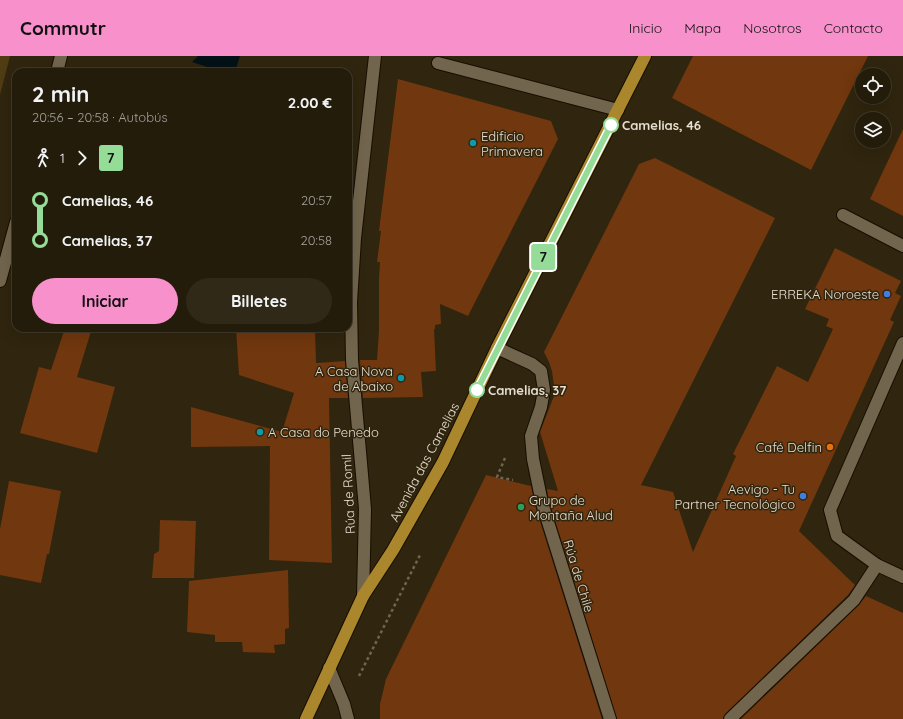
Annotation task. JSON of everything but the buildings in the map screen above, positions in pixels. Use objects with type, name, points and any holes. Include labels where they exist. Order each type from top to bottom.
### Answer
[{"type":"main road","name":"Avenida das Camelias","points":[[306,719],[363,596],[392,550],[443,462],[497,348],[645,56]]},
{"type":"street","points":[[58,68],[61,56]]},
{"type":"street","name":"Rúa de Romil","points":[[352,286],[355,238],[375,56]]},
{"type":"street","points":[[438,62],[618,110]]},
{"type":"street","points":[[842,215],[903,246]]},
{"type":"street","points":[[0,281],[12,237]]},
{"type":"street","name":"Rúa de Romil","points":[[352,332],[352,360],[365,509],[363,596]]},
{"type":"street","points":[[903,343],[830,510],[836,536],[877,565],[903,576]]},
{"type":"street","name":"Rúa de Chile","points":[[497,348],[532,364],[541,372],[544,390],[541,407],[531,436],[533,459],[540,496],[575,612],[610,719]]},
{"type":"street","points":[[730,719],[854,600],[877,565]]},
{"type":"street","points":[[329,668],[344,704],[348,719]]},
{"type":"path","points":[[505,458],[497,476],[517,481]]},
{"type":"shaded area","points":[[0,56],[10,56],[0,95]]},
{"type":"shaded area","points":[[198,56],[240,56],[236,68],[210,68],[192,62]]},
{"type":"bus line","name":"7","points":[[477,390],[611,125]]},
{"type":"place","name":"Camelias, 46","points":[[611,125]]},
{"type":"place","name":"Edificio Primavera","points":[[473,143]]},
{"type":"place","name":"ERREKA Noroeste","points":[[887,294]]},
{"type":"place","name":"A Casa Nova de Abaixo","points":[[401,378]]},
{"type":"place","name":"Camelias, 37","points":[[477,390]]},
{"type":"place","name":"A Casa do Penedo","points":[[260,432]]},
{"type":"place","name":"Café Delfin","points":[[830,447]]},
{"type":"place","name":"Aevigo - Tu Partner Tecnológico","points":[[803,496]]},
{"type":"place","name":"Grupo de Montaña Alud","points":[[521,507]]}]
